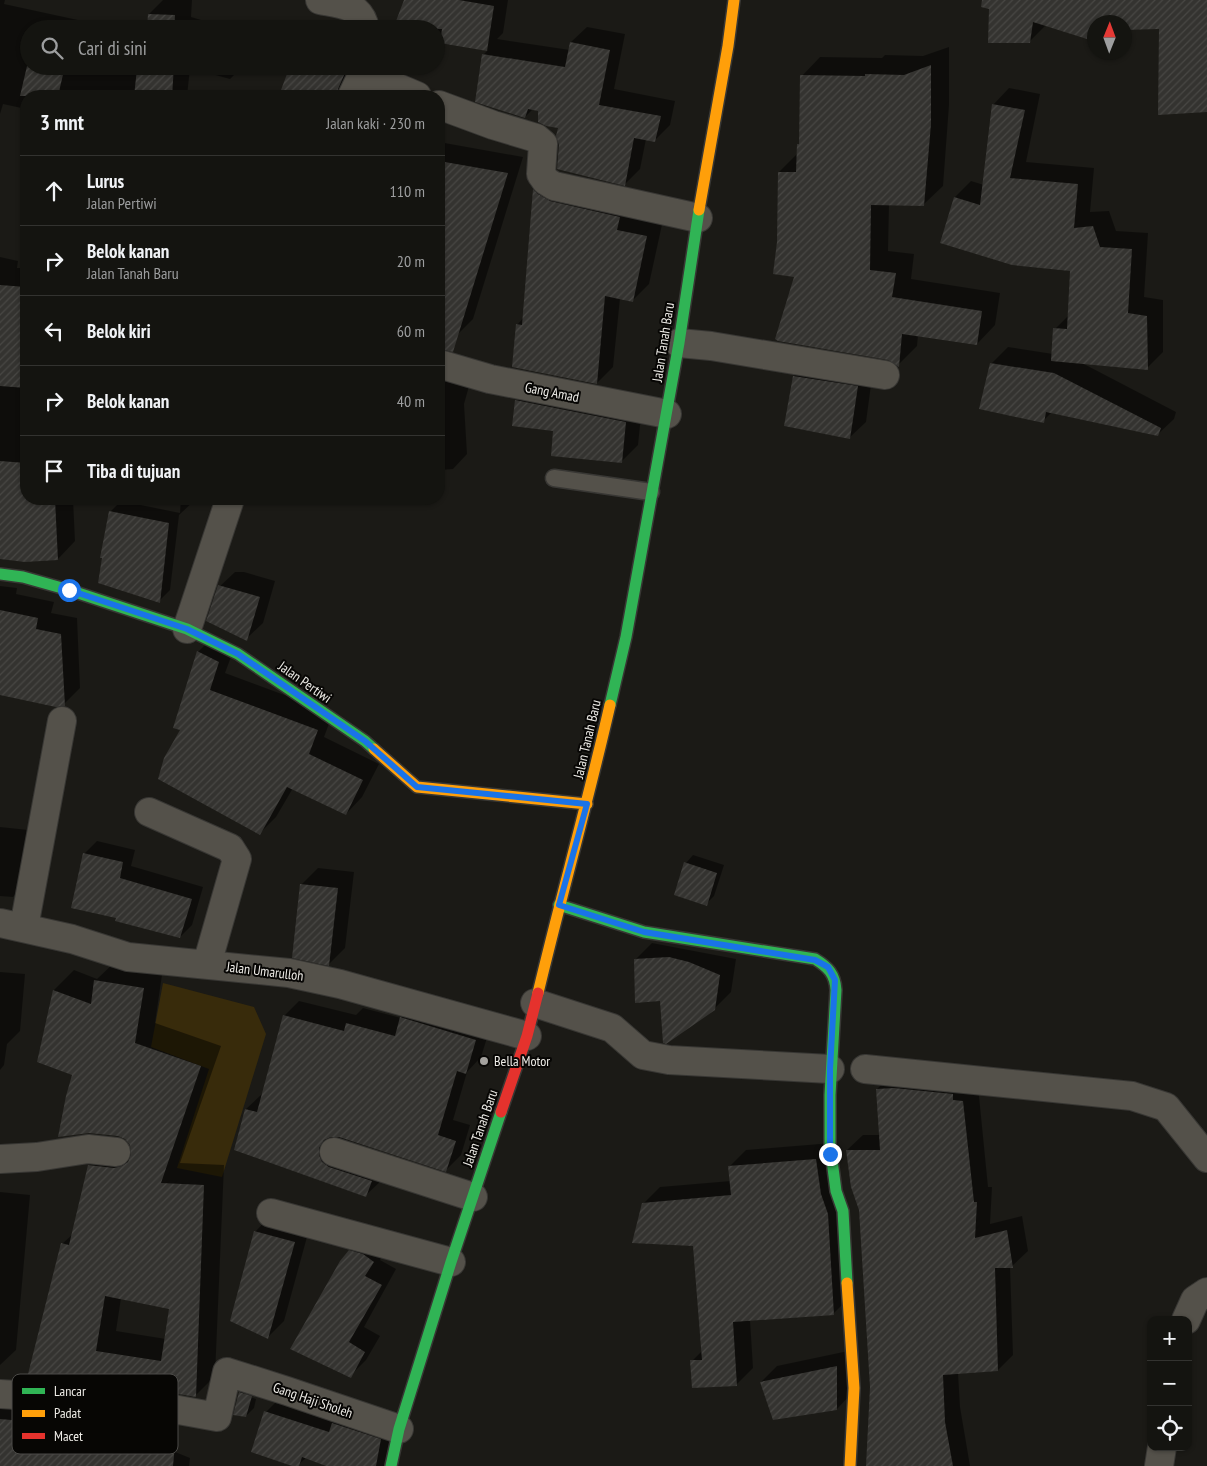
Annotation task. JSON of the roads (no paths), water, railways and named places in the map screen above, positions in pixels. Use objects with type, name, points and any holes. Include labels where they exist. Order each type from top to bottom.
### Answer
[{"type":"main road","name":"Jalan Tanah Baru","points":[[391,1466],[399,1429],[451,1262],[527,1036],[545,1006],[559,905],[587,804],[626,637],[679,343],[734,0]]},
{"type":"main road","name":"Jalan Pertiwi","points":[[0,574],[23,577],[69,590],[187,629],[238,654],[365,741],[417,787],[587,804]]},
{"type":"main road","points":[[559,905],[644,932],[815,960],[828,967],[835,980],[830,1069],[830,1154],[836,1195],[843,1210],[847,1250],[854,1388],[850,1466]]},
{"type":"street","points":[[320,0],[352,6],[362,20]]},
{"type":"street","points":[[360,79],[398,90]]},
{"type":"street","points":[[445,107],[536,138],[543,144],[541,174],[546,181],[554,186],[698,218]]},
{"type":"street","points":[[679,343],[711,346],[885,375]]},
{"type":"street","name":"Gang Amad","points":[[445,366],[490,379],[666,414]]},
{"type":"street","points":[[187,629],[228,505]]},
{"type":"street","points":[[12,925],[62,721]]},
{"type":"street","points":[[149,812],[230,848],[237,859],[207,964]]},
{"type":"street","name":"Jalan Umarulloh","points":[[12,925],[72,939],[128,957],[289,973],[340,984],[527,1036]]},
{"type":"street","points":[[545,1006],[612,1028],[642,1055],[669,1060],[830,1069]]},
{"type":"street","points":[[865,1069],[1132,1096],[1166,1107],[1207,1158]]},
{"type":"street","points":[[0,1159],[37,1157],[88,1149],[116,1152]]},
{"type":"street","points":[[334,1152],[473,1197]]},
{"type":"street","points":[[271,1213],[451,1262]]},
{"type":"street","points":[[1188,1316],[1196,1300],[1207,1292]]},
{"type":"street","name":"Gang Haji Sholeh","points":[[178,1410],[218,1417],[227,1372],[399,1429]]},
{"type":"street","points":[[1159,1466],[1161,1451]]},
{"type":"lane","points":[[554,478],[651,492]]},
{"type":"place","name":"Bella Motor","points":[[484,1061]]}]
